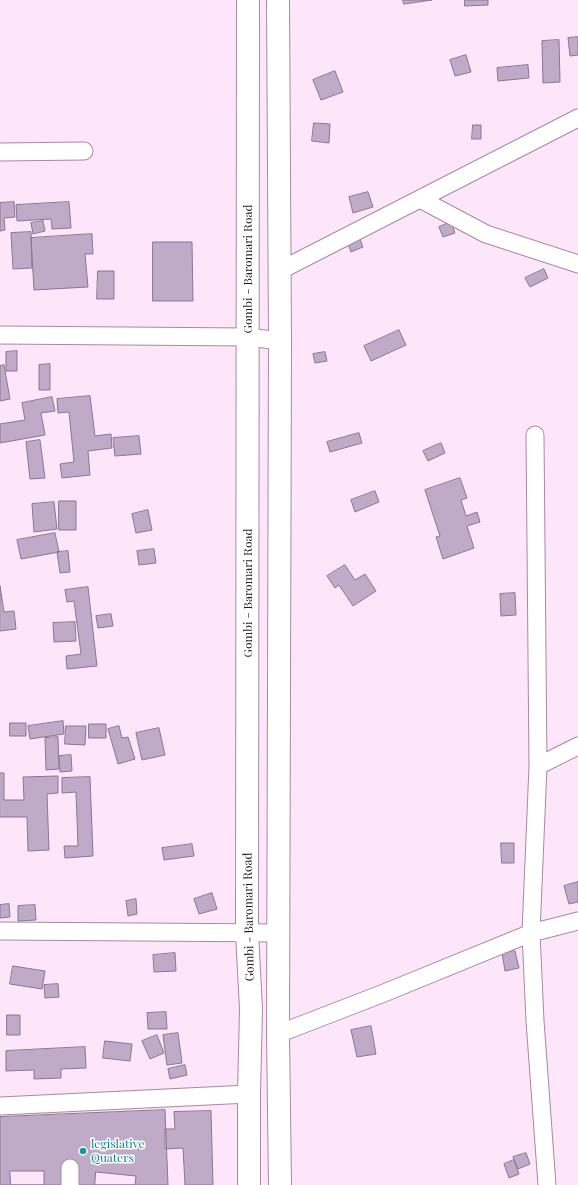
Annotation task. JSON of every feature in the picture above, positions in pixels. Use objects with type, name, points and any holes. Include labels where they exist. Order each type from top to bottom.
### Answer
[{"type":"main road","name":"Gombi - Baromari Road","points":[[248,0],[247,933],[251,1009],[249,1094],[250,1185]]},
{"type":"main road","points":[[278,0],[280,341],[278,1034],[280,1185]]},
{"type":"street","points":[[279,271],[578,118]]},
{"type":"street","points":[[0,152],[84,151]]},
{"type":"street","points":[[420,199],[486,234],[578,264]]},
{"type":"street","points":[[0,335],[248,337],[280,341]]},
{"type":"street","points":[[535,436],[538,766],[531,933],[535,1021],[547,1185]]},
{"type":"street","points":[[538,766],[578,746]]},
{"type":"street","points":[[278,1034],[384,993],[531,933],[578,921]]},
{"type":"street","points":[[0,930],[279,933]]},
{"type":"street","points":[[0,1106],[249,1094]]},
{"type":"street","points":[[70,1168],[70,1185]]},
{"type":"building","points":[[403,0],[432,0],[404,4]]},
{"type":"building","points":[[465,0],[488,0],[488,5],[465,6]]},
{"type":"building","points":[[578,37],[578,55],[570,56],[568,38]]},
{"type":"building","points":[[559,40],[560,82],[543,83],[542,41]]},
{"type":"building","points":[[466,55],[471,72],[455,76],[450,60]]},
{"type":"building","points":[[528,65],[529,78],[498,81],[497,68]]},
{"type":"building","points":[[335,71],[343,92],[321,100],[313,80]]},
{"type":"building","points":[[314,123],[330,124],[329,143],[312,141]]},
{"type":"building","points":[[473,125],[481,125],[481,139],[472,139]]},
{"type":"building","points":[[368,192],[373,207],[353,213],[349,197]]},
{"type":"building","points":[[14,202],[15,217],[4,218],[5,230],[0,231],[0,203]]},
{"type":"building","points":[[69,202],[71,228],[52,229],[51,219],[17,221],[16,205]]},
{"type":"building","points":[[43,221],[45,231],[33,234],[31,223]]},
{"type":"building","points":[[451,222],[455,233],[443,237],[439,227]]},
{"type":"building","points":[[31,232],[32,268],[13,269],[11,233]]},
{"type":"building","points":[[92,234],[93,254],[85,254],[88,287],[34,290],[31,238]]},
{"type":"building","points":[[359,237],[363,247],[351,252],[347,241]]},
{"type":"building","points":[[153,242],[192,242],[193,301],[153,301]]},
{"type":"building","points":[[544,269],[548,278],[530,287],[525,278]]},
{"type":"building","points":[[98,271],[114,271],[114,299],[97,299]]},
{"type":"building","points":[[399,330],[406,345],[371,361],[364,346]]},
{"type":"building","points":[[17,351],[17,371],[6,371],[6,352]]},
{"type":"building","points":[[325,352],[327,361],[315,363],[313,354]]},
{"type":"building","points":[[50,364],[50,390],[39,390],[39,365]]},
{"type":"building","points":[[4,365],[10,399],[0,401],[0,366]]},
{"type":"building","points":[[90,396],[95,436],[111,434],[112,448],[88,451],[90,475],[62,478],[60,464],[74,462],[69,412],[58,413],[57,399]]},
{"type":"building","points":[[52,397],[55,411],[41,413],[45,435],[0,443],[0,424],[25,420],[22,403]]},
{"type":"building","points":[[359,433],[362,443],[330,452],[327,442]]},
{"type":"building","points":[[139,436],[141,454],[115,456],[113,438]]},
{"type":"building","points":[[40,440],[45,478],[30,479],[26,442]]},
{"type":"building","points":[[441,443],[445,453],[428,461],[423,451]]},
{"type":"building","points":[[460,478],[467,498],[461,500],[466,516],[477,512],[480,522],[467,526],[474,548],[443,559],[436,537],[440,536],[425,490]]},
{"type":"building","points":[[375,491],[379,502],[355,512],[351,500]]},
{"type":"building","points":[[59,501],[76,501],[76,530],[59,530]]},
{"type":"building","points":[[54,502],[57,529],[34,532],[32,504]]},
{"type":"building","points":[[148,510],[152,530],[136,533],[132,514]]},
{"type":"building","points":[[55,533],[59,552],[21,559],[17,540]]},
{"type":"building","points":[[154,549],[156,563],[139,565],[137,551]]},
{"type":"building","points":[[68,551],[70,572],[60,573],[57,552]]},
{"type":"building","points":[[345,565],[355,580],[365,574],[376,591],[353,606],[339,585],[335,588],[327,576]]},
{"type":"building","points":[[0,586],[4,612],[14,611],[16,629],[0,631]]},
{"type":"building","points":[[88,587],[97,666],[67,669],[66,656],[81,654],[74,601],[67,602],[65,590]]},
{"type":"building","points":[[515,593],[516,615],[501,616],[500,594]]},
{"type":"building","points":[[111,614],[113,626],[98,628],[96,616]]},
{"type":"building","points":[[75,622],[76,641],[54,642],[53,623]]},
{"type":"building","points":[[63,721],[64,734],[30,739],[28,726]]},
{"type":"building","points":[[10,723],[26,723],[26,736],[10,736]]},
{"type":"building","points":[[89,724],[106,724],[106,738],[89,738]]},
{"type":"building","points":[[66,726],[86,726],[85,745],[65,744]]},
{"type":"building","points":[[119,726],[122,738],[128,737],[135,759],[118,764],[108,729]]},
{"type":"building","points":[[159,728],[165,755],[142,760],[136,733]]},
{"type":"building","points":[[58,737],[59,769],[46,770],[45,738]]},
{"type":"building","points":[[71,755],[72,771],[60,772],[59,756]]},
{"type":"building","points":[[0,773],[4,773],[4,800],[24,800],[23,777],[58,776],[58,793],[47,794],[49,850],[28,851],[27,817],[0,817]]},
{"type":"building","points":[[90,777],[93,856],[65,858],[64,846],[78,846],[76,792],[62,793],[62,778]]},
{"type":"building","points":[[501,843],[514,843],[514,863],[502,863]]},
{"type":"building","points":[[192,844],[194,856],[164,860],[162,848]]},
{"type":"building","points":[[578,882],[578,902],[569,904],[564,886]]},
{"type":"building","points":[[212,893],[217,909],[199,914],[194,899]]},
{"type":"building","points":[[136,899],[137,914],[128,916],[126,901]]},
{"type":"building","points":[[9,904],[10,917],[0,918],[0,905]]},
{"type":"building","points":[[35,905],[36,920],[18,921],[18,906]]},
{"type":"building","points":[[515,951],[519,968],[505,971],[502,953]]},
{"type":"building","points":[[175,953],[176,971],[154,972],[153,955]]},
{"type":"building","points":[[13,966],[45,971],[42,989],[10,984]]},
{"type":"building","points":[[58,984],[59,997],[45,998],[44,985]]},
{"type":"building","points":[[166,1012],[167,1029],[148,1029],[147,1013]]},
{"type":"building","points":[[7,1015],[20,1015],[20,1035],[7,1035]]},
{"type":"building","points":[[371,1026],[376,1054],[357,1057],[351,1030]]},
{"type":"building","points":[[178,1033],[182,1063],[167,1065],[163,1035]]},
{"type":"building","points":[[157,1035],[164,1053],[150,1059],[142,1041]]},
{"type":"building","points":[[105,1041],[132,1044],[130,1061],[103,1058]]},
{"type":"building","points":[[85,1047],[86,1068],[61,1069],[61,1078],[34,1079],[34,1070],[6,1071],[6,1051]]},
{"type":"building","points":[[185,1065],[187,1075],[170,1079],[168,1069]]},
{"type":"building","name":"legislative Quaters","points":[[165,1110],[168,1185],[0,1185],[0,1117]]},
{"type":"building","points":[[211,1111],[213,1185],[185,1185],[183,1148],[165,1149],[165,1129],[175,1129],[174,1112]]},
{"type":"building","points":[[526,1153],[530,1164],[518,1169],[513,1157]]},
{"type":"building","points":[[514,1160],[519,1174],[509,1178],[504,1164]]},
{"type":"building","points":[[10,1171],[44,1171],[44,1185],[11,1185]]},
{"type":"building","points":[[96,1172],[136,1176],[135,1185],[95,1185]]},
{"type":"place","name":"legislative Quaters","points":[[83,1151]]}]
